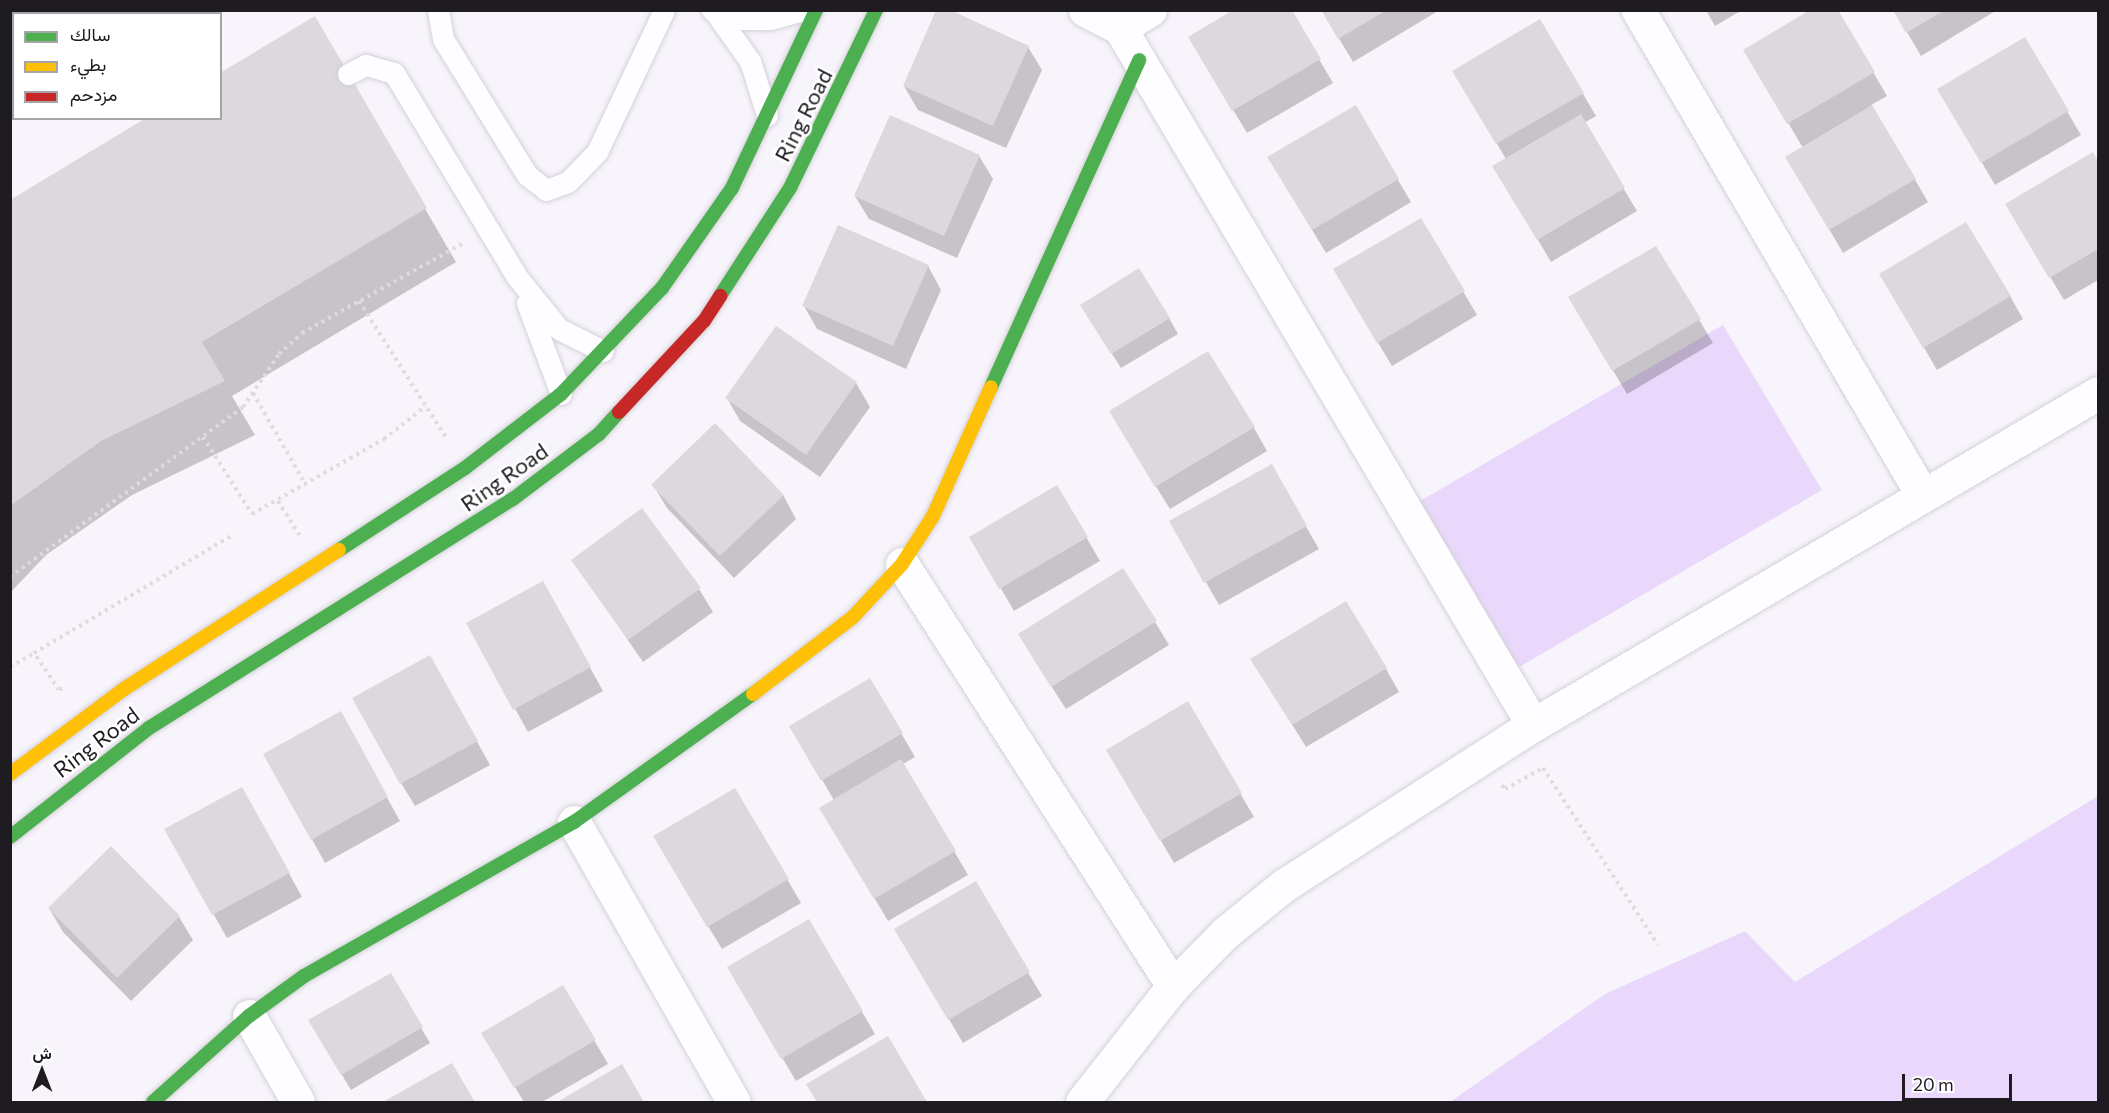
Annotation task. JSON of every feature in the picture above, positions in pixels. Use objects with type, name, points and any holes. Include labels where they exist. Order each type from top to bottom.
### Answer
[{"type":"street","name":"Ring Road","points":[[10,774],[124,689],[465,468],[561,394],[662,288],[732,188],[816,10]]},
{"type":"street","name":"Ring Road","points":[[10,837],[149,728],[513,499],[599,434],[704,321],[790,188],[876,10]]},
{"type":"street","points":[[1085,10],[1119,20],[1150,10]]},
{"type":"street","points":[[1638,10],[1923,496]]},
{"type":"street","points":[[1119,20],[1139,60],[1533,725]]},
{"type":"street","points":[[153,1102],[249,1016],[363,939],[574,822],[798,662],[853,616],[902,564],[933,516],[1139,60]]},
{"type":"street","points":[[1082,1102],[1173,986],[1226,933],[1283,886],[1533,725],[2098,393]]},
{"type":"street","points":[[902,564],[1173,986]]},
{"type":"street","points":[[574,822],[734,1102]]},
{"type":"street","points":[[249,1016],[298,1102]]},
{"type":"lane","points":[[438,10],[438,29],[443,39],[527,176],[546,189],[568,182],[597,152],[664,10]]},
{"type":"lane","points":[[714,11],[744,19],[770,19],[804,10]]},
{"type":"lane","points":[[714,11],[750,61],[767,115]]},
{"type":"lane","points":[[348,74],[366,65],[394,73],[517,277],[559,329],[603,351]]},
{"type":"lane","points":[[517,277],[561,394]]},
{"type":"path","points":[[10,577],[243,407],[279,354],[302,333],[488,230]]},
{"type":"path","points":[[359,301],[465,468]]},
{"type":"path","points":[[253,393],[306,485]]},
{"type":"path","points":[[203,437],[252,514],[384,439],[426,406]]},
{"type":"path","points":[[10,667],[233,535]]},
{"type":"path","points":[[34,652],[59,690],[69,684]]},
{"type":"path","points":[[1483,757],[1505,789],[1543,768],[1659,945]]},
{"type":"shaded area","points":[[1723,325],[1822,490],[1516,669],[1420,501]]},
{"type":"shaded area","points":[[2098,796],[2098,1102],[1450,1102],[1605,994],[1745,931],[1795,982]]},
{"type":"building","points":[[936,10],[950,10],[1029,46],[993,126],[903,86]]},
{"type":"building","points":[[1233,10],[1292,10],[1321,59],[1232,111],[1188,37]]},
{"type":"building","points":[[1321,10],[1387,10],[1338,39]]},
{"type":"building","points":[[1810,10],[1838,10],[1875,72],[1787,124],[1743,50]]},
{"type":"building","points":[[1893,10],[1945,10],[1906,33]]},
{"type":"building","points":[[315,16],[427,208],[202,342],[225,381],[101,441],[10,506],[10,200],[143,120],[222,120],[222,72]]},
{"type":"building","points":[[1540,19],[1584,93],[1496,144],[1452,71]]},
{"type":"building","points":[[2025,37],[2069,111],[1981,163],[1937,89]]},
{"type":"building","points":[[1356,105],[1399,179],[1312,230],[1267,157]]},
{"type":"building","points":[[1872,105],[1916,179],[1829,230],[1785,157]]},
{"type":"building","points":[[1581,114],[1625,188],[1537,240],[1492,166]]},
{"type":"building","points":[[890,115],[980,155],[944,236],[854,196]]},
{"type":"building","points":[[2093,152],[2098,161],[2098,249],[2049,278],[2005,204]]},
{"type":"building","points":[[1421,218],[1465,291],[1377,343],[1333,269]]},
{"type":"building","points":[[1966,222],[2011,296],[1923,348],[1879,274]]},
{"type":"building","points":[[838,225],[929,265],[893,346],[802,306]]},
{"type":"building","points":[[1656,246],[1701,319],[1612,371],[1568,297]]},
{"type":"building","points":[[1139,268],[1170,318],[1111,354],[1080,305]]},
{"type":"building","points":[[776,326],[857,382],[806,455],[725,398]]},
{"type":"building","points":[[1208,351],[1255,427],[1155,487],[1109,411]]},
{"type":"building","points":[[715,423],[784,495],[720,556],[651,485]]},
{"type":"building","points":[[1272,464],[1307,526],[1204,583],[1169,521]]},
{"type":"building","points":[[1057,485],[1088,537],[999,589],[969,537]]},
{"type":"building","points":[[642,508],[701,588],[628,640],[571,560]]},
{"type":"building","points":[[1123,568],[1157,621],[1051,687],[1018,634]]},
{"type":"building","points":[[543,581],[591,667],[513,710],[466,623]]},
{"type":"building","points":[[1346,601],[1387,668],[1292,725],[1250,659]]},
{"type":"building","points":[[430,655],[478,741],[400,784],[352,698]]},
{"type":"building","points":[[870,678],[903,733],[821,781],[789,726]]},
{"type":"building","points":[[1188,701],[1242,793],[1160,841],[1106,750]]},
{"type":"building","points":[[341,711],[388,797],[311,840],[263,754]]},
{"type":"building","points":[[901,759],[956,851],[874,899],[819,808]]},
{"type":"building","points":[[242,787],[290,873],[212,915],[164,829]]},
{"type":"building","points":[[735,788],[789,879],[707,927],[653,836]]},
{"type":"building","points":[[111,846],[180,916],[117,978],[48,908]]},
{"type":"building","points":[[976,881],[1030,972],[948,1020],[894,929]]},
{"type":"building","points":[[809,919],[863,1011],[781,1059],[727,967]]},
{"type":"building","points":[[391,973],[423,1027],[341,1075],[308,1020]]},
{"type":"building","points":[[563,985],[596,1040],[514,1088],[481,1033]]},
{"type":"building","points":[[888,1036],[927,1102],[817,1102],[806,1084]]},
{"type":"building","points":[[452,1063],[475,1102],[383,1102]]},
{"type":"building","points":[[622,1064],[644,1102],[557,1102]]},
{"type":"traffic: fast","points":[[339,550],[465,468],[561,394],[662,288],[732,188],[816,10]]},
{"type":"traffic: fast","points":[[720,296],[790,188],[876,10]]},
{"type":"traffic: fast","points":[[991,387],[1139,60]]},
{"type":"traffic: fast","points":[[10,837],[149,728],[513,499],[599,434],[619,412]]},
{"type":"traffic: fast","points":[[153,1102],[249,1016],[304,976],[574,822],[753,694]]},
{"type":"traffic: slow","points":[[753,694],[853,617],[902,564],[933,516],[991,387]]},
{"type":"traffic: slow","points":[[10,774],[124,689],[339,550]]},
{"type":"traffic: jam","points":[[619,412],[704,321],[720,296]]}]
